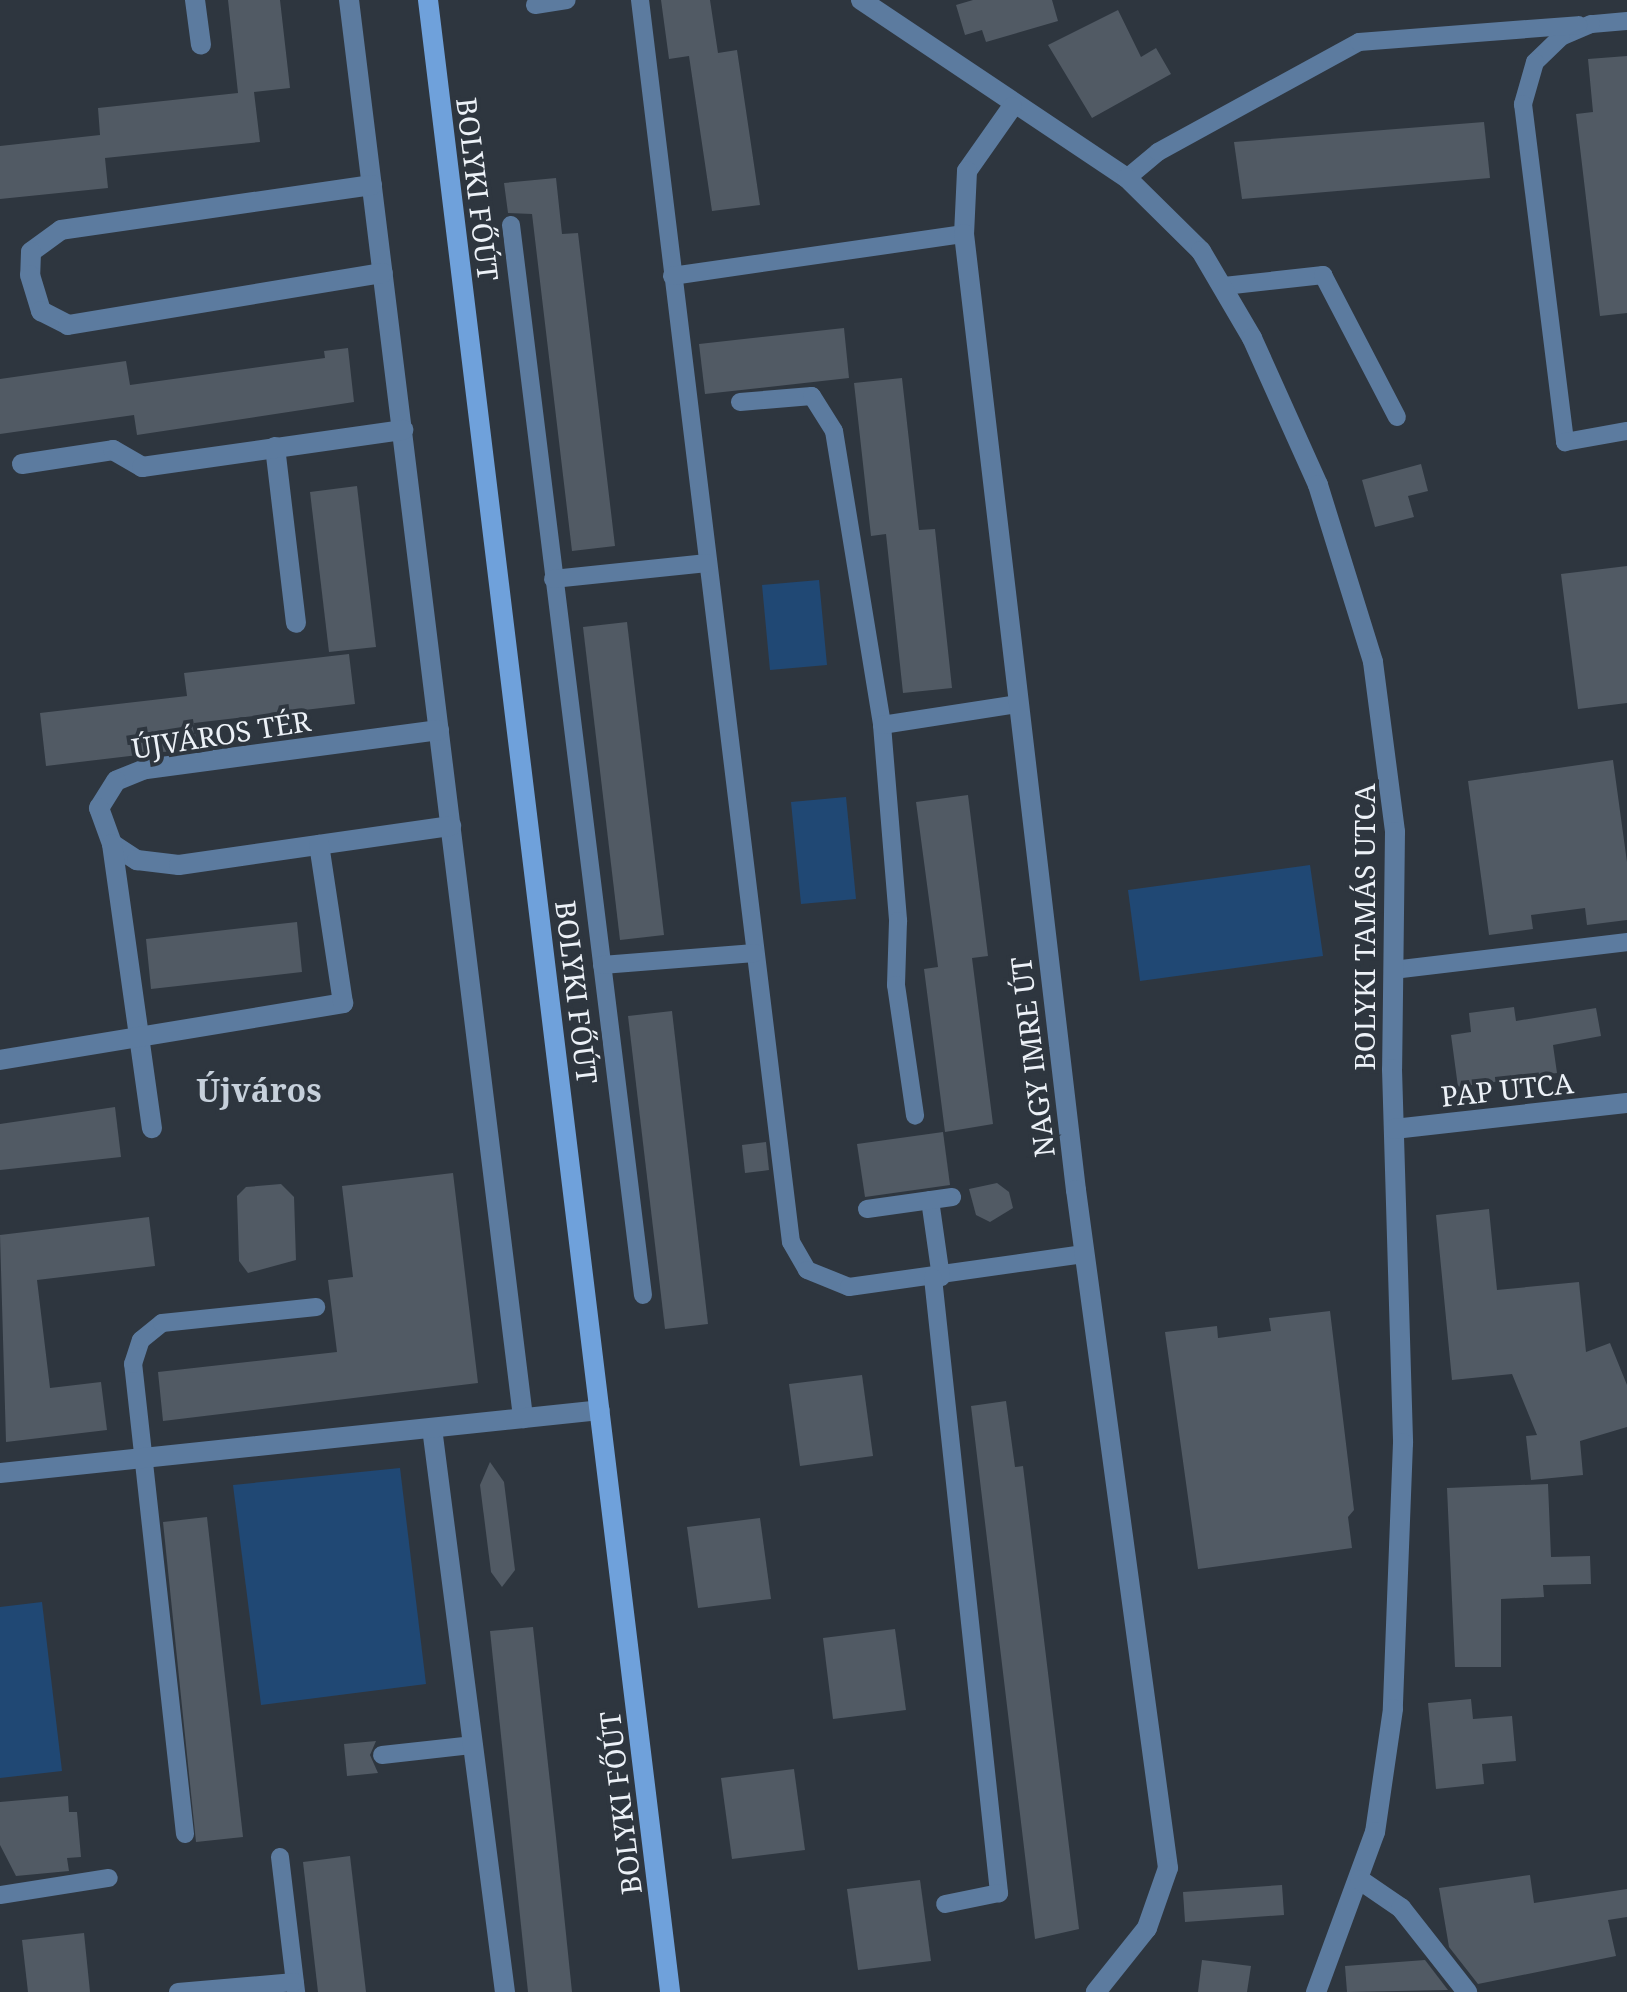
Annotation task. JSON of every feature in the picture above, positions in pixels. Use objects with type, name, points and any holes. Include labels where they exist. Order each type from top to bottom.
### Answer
[{"type":"main road","name":"BOLYKI FŐÚT","points":[[428,0],[670,1992]]},
{"type":"street","points":[[196,0],[202,45]]},
{"type":"street","points":[[348,0],[522,1418]]},
{"type":"street","name":"BOLYKI TAMÁS UTCA","points":[[861,0],[1012,107],[1127,178],[1175,220],[1224,286],[1318,485],[1369,646],[1392,778],[1394,1128],[1403,1443],[1393,1709],[1384,1793],[1360,1880],[1316,1992]]},
{"type":"street","name":"NAGY IMRE ÚT","points":[[1012,107],[966,171],[964,234],[1084,1254],[1168,1868],[1147,1928],[1096,1992]]},
{"type":"street","points":[[372,185],[62,230],[31,252],[30,276],[41,311],[68,325],[383,273]]},
{"type":"street","points":[[22,464],[113,450],[142,467],[403,430]]},
{"type":"street","points":[[276,448],[296,623]]},
{"type":"street","name":"ÚJVÁROS TÉR","points":[[112,844],[99,808],[116,781],[144,768],[439,730]]},
{"type":"street","points":[[112,844],[137,860],[178,864],[450,826]]},
{"type":"street","points":[[112,844],[152,1128]]},
{"type":"street","points":[[0,1060],[343,1002],[319,845]]},
{"type":"street","name":"PAP UTCA","points":[[1394,1128],[1627,1103]]},
{"type":"street","points":[[0,1472],[600,1410]]},
{"type":"street","points":[[432,1428],[504,1992]]},
{"type":"street","points":[[1360,1880],[1400,1908],[1467,1992]]},
{"type":"lane","points":[[536,5],[567,0]]},
{"type":"lane","points":[[640,0],[787,1220],[797,1255],[819,1278],[849,1287],[1084,1254]]},
{"type":"lane","points":[[1127,178],[1158,152],[1359,42],[1627,20]]},
{"type":"lane","points":[[1591,24],[1561,37],[1536,62],[1524,104],[1565,442],[1627,431]]},
{"type":"lane","points":[[511,225],[643,1295]]},
{"type":"lane","points":[[672,276],[964,234]]},
{"type":"lane","points":[[1224,286],[1324,275],[1398,417]]},
{"type":"lane","points":[[740,402],[812,396],[834,431],[882,725],[898,921],[896,985],[914,1116]]},
{"type":"lane","points":[[553,579],[707,563]]},
{"type":"lane","points":[[882,725],[1018,704]]},
{"type":"lane","points":[[1393,970],[1627,942]]},
{"type":"lane","points":[[602,965],[754,953]]},
{"type":"lane","points":[[868,1209],[952,1197]]},
{"type":"lane","points":[[930,1200],[999,1893],[945,1904]]},
{"type":"lane","points":[[185,1834],[133,1364],[141,1340],[162,1324],[316,1307]]},
{"type":"lane","points":[[382,1755],[473,1745]]},
{"type":"lane","points":[[178,1992],[295,1987],[280,1857]]},
{"type":"lane","points":[[0,1896],[109,1878]]},
{"type":"shaded area","points":[[819,580],[827,665],[770,670],[762,585]]},
{"type":"shaded area","points":[[846,797],[856,899],[801,904],[791,802]]},
{"type":"shaded area","points":[[1310,865],[1323,956],[1140,981],[1128,890]]},
{"type":"shaded area","points":[[400,1468],[426,1684],[261,1705],[233,1485]]},
{"type":"shaded area","points":[[42,1602],[62,1771],[0,1778],[0,1607]]},
{"type":"building","points":[[228,0],[280,0],[290,88],[254,92],[260,142],[105,158],[108,188],[0,199],[0,146],[100,135],[98,108],[238,93]]},
{"type":"building","points":[[661,0],[710,0],[718,53],[737,50],[760,205],[712,211],[689,56],[669,59]]},
{"type":"building","points":[[973,0],[1052,0],[1058,21],[986,42],[982,30],[965,35],[956,5]]},
{"type":"building","points":[[1118,10],[1141,57],[1156,48],[1171,74],[1092,118],[1048,45]]},
{"type":"building","points":[[1627,56],[1627,313],[1600,316],[1576,114],[1593,112],[1588,59]]},
{"type":"building","points":[[1484,122],[1490,178],[1242,199],[1234,142]]},
{"type":"building","points":[[556,178],[562,234],[578,233],[615,546],[572,551],[532,214],[508,213],[504,183]]},
{"type":"building","points":[[844,328],[849,378],[705,394],[699,344]]},
{"type":"building","points":[[348,348],[354,402],[137,435],[134,415],[0,434],[0,379],[126,361],[130,385],[325,358],[324,351]]},
{"type":"building","points":[[902,378],[919,530],[935,529],[952,688],[903,693],[886,534],[871,536],[854,383]]},
{"type":"building","points":[[1421,464],[1428,491],[1408,496],[1414,517],[1375,527],[1362,480]]},
{"type":"building","points":[[357,486],[376,647],[329,652],[310,492]]},
{"type":"building","points":[[1627,566],[1627,703],[1578,709],[1561,574]]},
{"type":"building","points":[[627,622],[664,935],[620,940],[583,627]]},
{"type":"building","points":[[349,654],[355,704],[194,723],[197,748],[46,766],[40,713],[187,696],[184,673]]},
{"type":"building","points":[[1613,760],[1627,862],[1627,920],[1587,925],[1585,908],[1531,915],[1533,929],[1489,935],[1468,781]]},
{"type":"building","points":[[968,795],[988,956],[972,958],[993,1124],[945,1132],[924,969],[938,967],[916,802]]},
{"type":"building","points":[[297,922],[302,972],[151,989],[146,939]]},
{"type":"building","points":[[1514,1007],[1516,1021],[1596,1008],[1601,1036],[1553,1045],[1557,1073],[1458,1087],[1451,1035],[1471,1032],[1469,1013]]},
{"type":"building","points":[[672,1011],[708,1324],[665,1329],[628,1016]]},
{"type":"building","points":[[115,1107],[121,1157],[0,1170],[0,1124]]},
{"type":"building","points":[[943,1132],[950,1185],[865,1197],[857,1144]]},
{"type":"building","points":[[766,1142],[769,1170],[745,1173],[742,1145]]},
{"type":"building","points":[[453,1173],[478,1383],[163,1421],[158,1372],[337,1352],[328,1280],[353,1277],[342,1186]]},
{"type":"building","points":[[997,1183],[1009,1192],[1013,1208],[990,1222],[976,1215],[969,1189]]},
{"type":"building","points":[[281,1184],[294,1197],[296,1260],[248,1273],[239,1261],[237,1196],[246,1187]]},
{"type":"building","points":[[1489,1209],[1497,1290],[1579,1282],[1586,1352],[1610,1343],[1627,1385],[1627,1427],[1580,1441],[1583,1475],[1531,1480],[1526,1436],[1537,1435],[1512,1374],[1452,1380],[1436,1215]]},
{"type":"building","points":[[149,1217],[155,1266],[37,1280],[50,1388],[101,1382],[107,1430],[6,1442],[0,1235]]},
{"type":"building","points":[[1330,1311],[1354,1510],[1348,1517],[1352,1548],[1198,1569],[1165,1332],[1217,1326],[1218,1338],[1271,1331],[1269,1318]]},
{"type":"building","points":[[862,1375],[873,1456],[800,1466],[789,1384]]},
{"type":"building","points":[[1006,1401],[1015,1467],[1023,1466],[1079,1929],[1035,1939],[971,1406]]},
{"type":"building","points":[[490,1462],[504,1482],[515,1570],[502,1587],[491,1572],[480,1485]]},
{"type":"building","points":[[1548,1484],[1551,1557],[1590,1556],[1591,1584],[1543,1585],[1544,1597],[1501,1599],[1501,1667],[1455,1667],[1447,1488]]},
{"type":"building","points":[[207,1517],[243,1837],[196,1842],[163,1522]]},
{"type":"building","points":[[760,1518],[771,1599],[698,1608],[687,1527]]},
{"type":"building","points":[[533,1627],[572,1992],[528,1992],[490,1631]]},
{"type":"building","points":[[895,1629],[906,1710],[833,1719],[823,1638]]},
{"type":"building","points":[[1471,1699],[1473,1719],[1512,1716],[1516,1761],[1482,1764],[1484,1784],[1436,1789],[1428,1703]]},
{"type":"building","points":[[376,1741],[370,1755],[378,1773],[347,1776],[344,1744]]},
{"type":"building","points":[[794,1769],[805,1850],[732,1859],[721,1778]]},
{"type":"building","points":[[68,1796],[69,1812],[77,1812],[81,1857],[67,1858],[69,1871],[16,1876],[0,1845],[0,1802]]},
{"type":"building","points":[[350,1856],[366,1992],[318,1992],[303,1862]]},
{"type":"building","points":[[1530,1875],[1534,1903],[1627,1889],[1627,1917],[1608,1920],[1616,1956],[1478,1984],[1449,1947],[1439,1888]]},
{"type":"building","points":[[920,1880],[931,1961],[858,1970],[847,1889]]},
{"type":"building","points":[[1282,1885],[1284,1915],[1185,1922],[1183,1892]]},
{"type":"building","points":[[84,1933],[90,1992],[28,1992],[22,1940]]},
{"type":"building","points":[[1202,1960],[1251,1966],[1247,1992],[1198,1992]]},
{"type":"building","points":[[1425,1960],[1448,1990],[1347,1992],[1345,1966]]},
{"type":"district","name":"Újváros","points":[[259,1090]]}]
